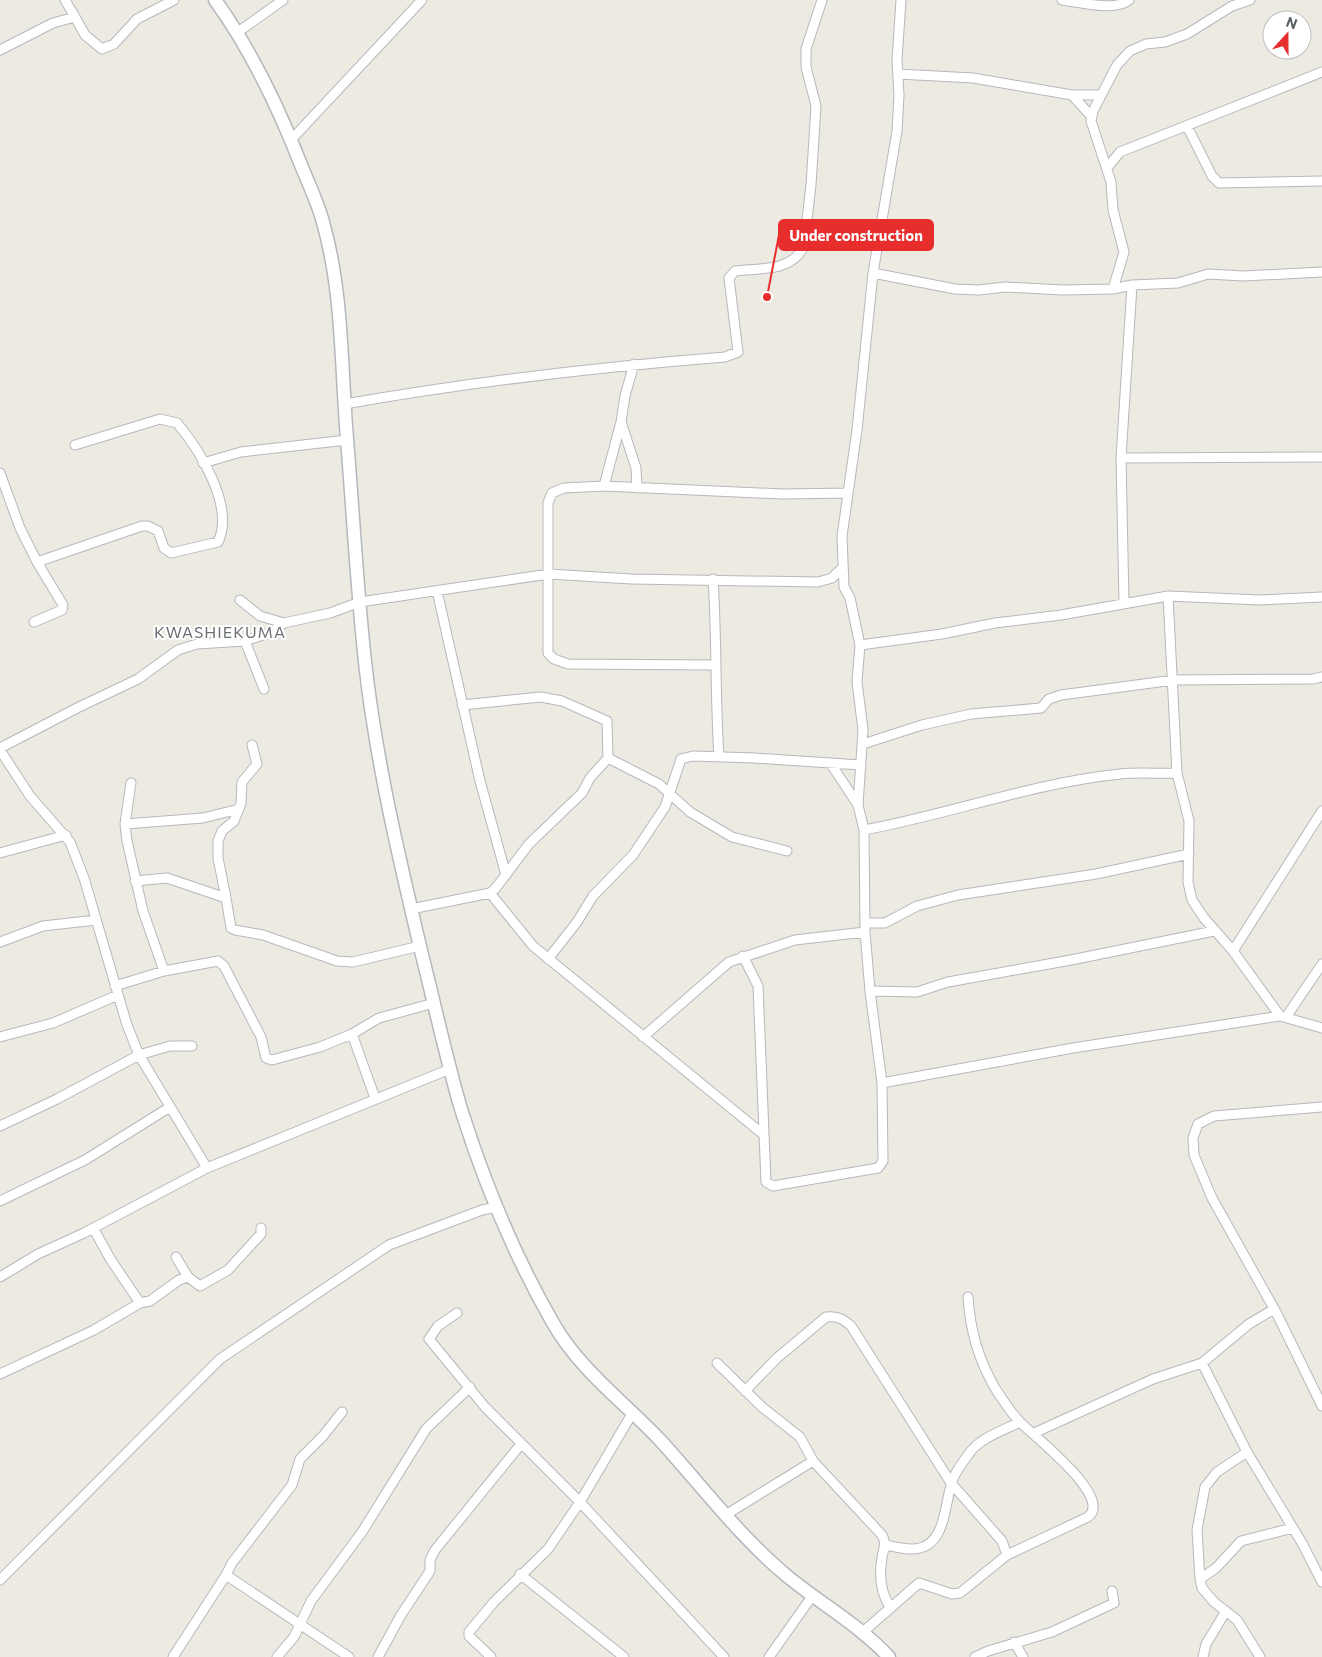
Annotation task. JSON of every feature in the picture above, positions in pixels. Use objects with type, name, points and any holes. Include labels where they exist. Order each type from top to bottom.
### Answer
[{"type":"street","points":[[65,0],[85,34],[102,49],[114,44],[137,19],[174,0]]},
{"type":"street","points":[[215,0],[238,32],[256,63],[291,140],[321,215],[327,239],[339,307],[347,440],[365,663],[391,822],[450,1069],[462,1112],[498,1207],[555,1328],[577,1356],[633,1412],[787,1576],[864,1631],[890,1657]]},
{"type":"street","points":[[238,32],[283,0]]},
{"type":"street","points":[[291,140],[422,0]]},
{"type":"street","points":[[345,404],[456,385],[634,364],[724,357],[738,352],[729,278],[735,271],[787,265],[800,255],[807,237],[816,106],[806,67],[806,49],[822,0]]},
{"type":"street","points":[[743,956],[758,986],[766,1182],[769,1185],[878,1168],[883,1161],[882,1084],[870,991],[865,927],[864,830],[858,805],[863,744],[857,682],[860,645],[850,598],[844,587],[842,536],[873,273],[897,131],[901,0]]},
{"type":"street","points":[[1062,0],[1113,6],[1124,4],[1128,0]]},
{"type":"street","points":[[1113,289],[1124,252],[1114,210],[1111,182],[1091,116],[1118,65],[1130,51],[1146,44],[1165,42],[1187,34],[1232,6],[1250,0]]},
{"type":"street","points":[[0,50],[53,23],[75,18]]},
{"type":"street","points":[[1107,168],[1120,152],[1322,72]]},
{"type":"street","points":[[898,74],[982,79],[1072,95],[1101,95]]},
{"type":"street","points":[[1072,95],[1091,116]]},
{"type":"street","points":[[1187,126],[1212,176],[1219,183],[1322,181]]},
{"type":"street","points":[[873,273],[955,289],[1113,289],[1132,285],[1178,284],[1208,274],[1243,276],[1322,272]]},
{"type":"street","points":[[1124,603],[1121,458],[1132,285]]},
{"type":"street","points":[[604,486],[621,422],[624,396],[634,364]]},
{"type":"street","points":[[37,562],[142,526],[158,531],[164,548],[171,553],[218,542],[221,537],[222,504],[203,463],[184,431],[177,424],[165,419],[75,445]]},
{"type":"street","points":[[621,422],[636,468],[638,488]]},
{"type":"street","points":[[203,463],[241,452],[347,440]]},
{"type":"street","points":[[1121,458],[1322,458]]},
{"type":"street","points":[[0,474],[20,528],[37,562],[63,605],[62,610],[57,613],[34,622]]},
{"type":"street","points":[[715,665],[559,662],[548,652],[548,503],[552,493],[564,488],[604,486],[783,494],[848,493]]},
{"type":"street","points":[[818,582],[832,578],[842,569]]},
{"type":"street","points":[[207,1168],[139,1055],[117,990],[84,878],[66,835],[30,796],[0,749],[77,708],[138,679],[178,650],[197,644],[245,641],[272,632],[284,623],[330,613],[360,602],[549,574],[631,579],[818,582],[844,587]]},
{"type":"street","points":[[713,579],[719,757]]},
{"type":"street","points":[[437,591],[480,781],[506,875]]},
{"type":"street","points":[[1168,596],[1174,680],[1177,774],[1189,821],[1188,882],[1192,900],[1214,931],[1233,951],[1283,1017]]},
{"type":"street","points":[[860,645],[942,634],[995,623],[1168,596],[1259,600],[1322,597]]},
{"type":"street","points":[[240,600],[260,616],[284,623]]},
{"type":"street","points":[[245,641],[264,689]]},
{"type":"street","points":[[863,744],[922,725],[971,714],[1041,708],[1049,700],[1061,695],[1174,680],[1313,679],[1322,677]]},
{"type":"street","points":[[412,909],[490,893],[530,844],[582,793],[590,778],[608,758],[607,721],[562,701],[541,697],[462,705]]},
{"type":"street","points":[[252,745],[257,764],[242,782],[239,809],[234,821],[222,831],[218,842],[218,858],[232,928],[263,935],[337,961],[353,962],[420,946]]},
{"type":"street","points":[[548,959],[578,922],[593,896],[630,860],[662,810],[681,760],[694,756],[861,765]]},
{"type":"street","points":[[608,758],[670,792],[690,812],[732,838],[787,851]]},
{"type":"street","points":[[832,764],[858,805]]},
{"type":"street","points":[[864,830],[904,823],[980,801],[1094,778],[1121,774],[1177,774]]},
{"type":"street","points":[[131,783],[125,824],[135,881],[164,971]]},
{"type":"street","points":[[125,824],[203,818],[239,809]]},
{"type":"street","points":[[1233,951],[1322,813]]},
{"type":"street","points":[[0,853],[66,835]]},
{"type":"street","points":[[643,1037],[722,967],[743,956],[795,940],[885,923],[917,906],[958,894],[1096,874],[1189,854]]},
{"type":"street","points":[[135,881],[167,878],[226,898]]},
{"type":"street","points":[[490,893],[528,941],[548,959],[764,1135]]},
{"type":"street","points":[[0,942],[43,926],[96,920]]},
{"type":"street","points":[[870,991],[917,992],[948,982],[1214,931]]},
{"type":"street","points":[[0,1037],[53,1024],[117,990],[164,971],[218,961],[224,966],[261,1037],[266,1058],[272,1060],[320,1047],[352,1034],[379,1018],[434,1003]]},
{"type":"street","points":[[1283,1017],[1322,964]]},
{"type":"street","points":[[882,1084],[1073,1048],[1283,1017],[1322,1028]]},
{"type":"street","points":[[352,1034],[374,1098]]},
{"type":"street","points":[[0,1126],[57,1099],[139,1055],[170,1046],[192,1046]]},
{"type":"street","points":[[0,1277],[38,1254],[93,1228],[207,1168],[374,1098],[450,1069]]},
{"type":"street","points":[[0,1201],[85,1160],[170,1107]]},
{"type":"street","points":[[1322,1107],[1214,1116],[1198,1124],[1192,1138],[1194,1155],[1212,1198],[1274,1309],[1322,1406]]},
{"type":"street","points":[[0,1580],[220,1359],[389,1245],[482,1210],[498,1207]]},
{"type":"street","points":[[93,1228],[111,1260],[140,1303]]},
{"type":"street","points":[[176,1257],[188,1277],[200,1286],[228,1270],[261,1234],[261,1228]]},
{"type":"street","points":[[0,1374],[94,1330],[140,1303],[150,1301],[179,1280],[188,1277]]},
{"type":"street","points":[[864,1631],[919,1583],[952,1594],[960,1593],[1007,1555],[1088,1517],[1094,1509],[1094,1502],[1060,1457],[1020,1422],[996,1389],[983,1364],[971,1329],[968,1297]]},
{"type":"street","points":[[1034,1433],[1153,1379],[1202,1364],[1249,1324],[1274,1309]]},
{"type":"street","points":[[457,1313],[438,1326],[429,1339],[521,1444],[580,1502],[724,1657]]},
{"type":"street","points":[[745,1391],[777,1358],[819,1322],[826,1317],[836,1316],[850,1326],[951,1483],[1002,1541],[1007,1555]]},
{"type":"street","points":[[717,1363],[745,1391],[800,1437],[813,1461],[882,1535],[886,1544],[882,1558],[882,1588],[890,1607]]},
{"type":"street","points":[[1202,1364],[1247,1452],[1293,1528],[1322,1582]]},
{"type":"street","points":[[278,1657],[294,1637],[311,1601],[362,1532],[426,1429],[470,1388]]},
{"type":"street","points":[[173,1657],[232,1563],[292,1485],[300,1459],[342,1412]]},
{"type":"street","points":[[491,1657],[469,1636],[469,1632],[485,1611],[548,1548],[580,1502],[633,1412]]},
{"type":"street","points":[[886,1544],[910,1549],[921,1548],[931,1543],[944,1518],[951,1483],[974,1447],[1020,1422]]},
{"type":"street","points":[[378,1657],[401,1616],[430,1571],[430,1560],[435,1550],[521,1444]]},
{"type":"street","points":[[1247,1452],[1217,1472],[1209,1479],[1205,1487],[1198,1530],[1200,1579],[1202,1588],[1237,1620],[1260,1657]]},
{"type":"street","points":[[727,1514],[813,1461]]},
{"type":"street","points":[[1200,1579],[1216,1568],[1241,1541],[1293,1528]]},
{"type":"street","points":[[520,1574],[624,1657]]},
{"type":"street","points":[[226,1575],[349,1657]]},
{"type":"street","points":[[975,1657],[1014,1642],[1052,1632],[1114,1603],[1112,1591]]},
{"type":"street","points":[[769,1657],[813,1595]]},
{"type":"street","points":[[1203,1657],[1206,1644],[1226,1611]]},
{"type":"street","points":[[1014,1642],[1023,1657]]},
{"type":"place","name":"Under construction","points":[[767,297]]},
{"type":"district","name":"KWASHIEKUMA","points":[[220,632]]}]
